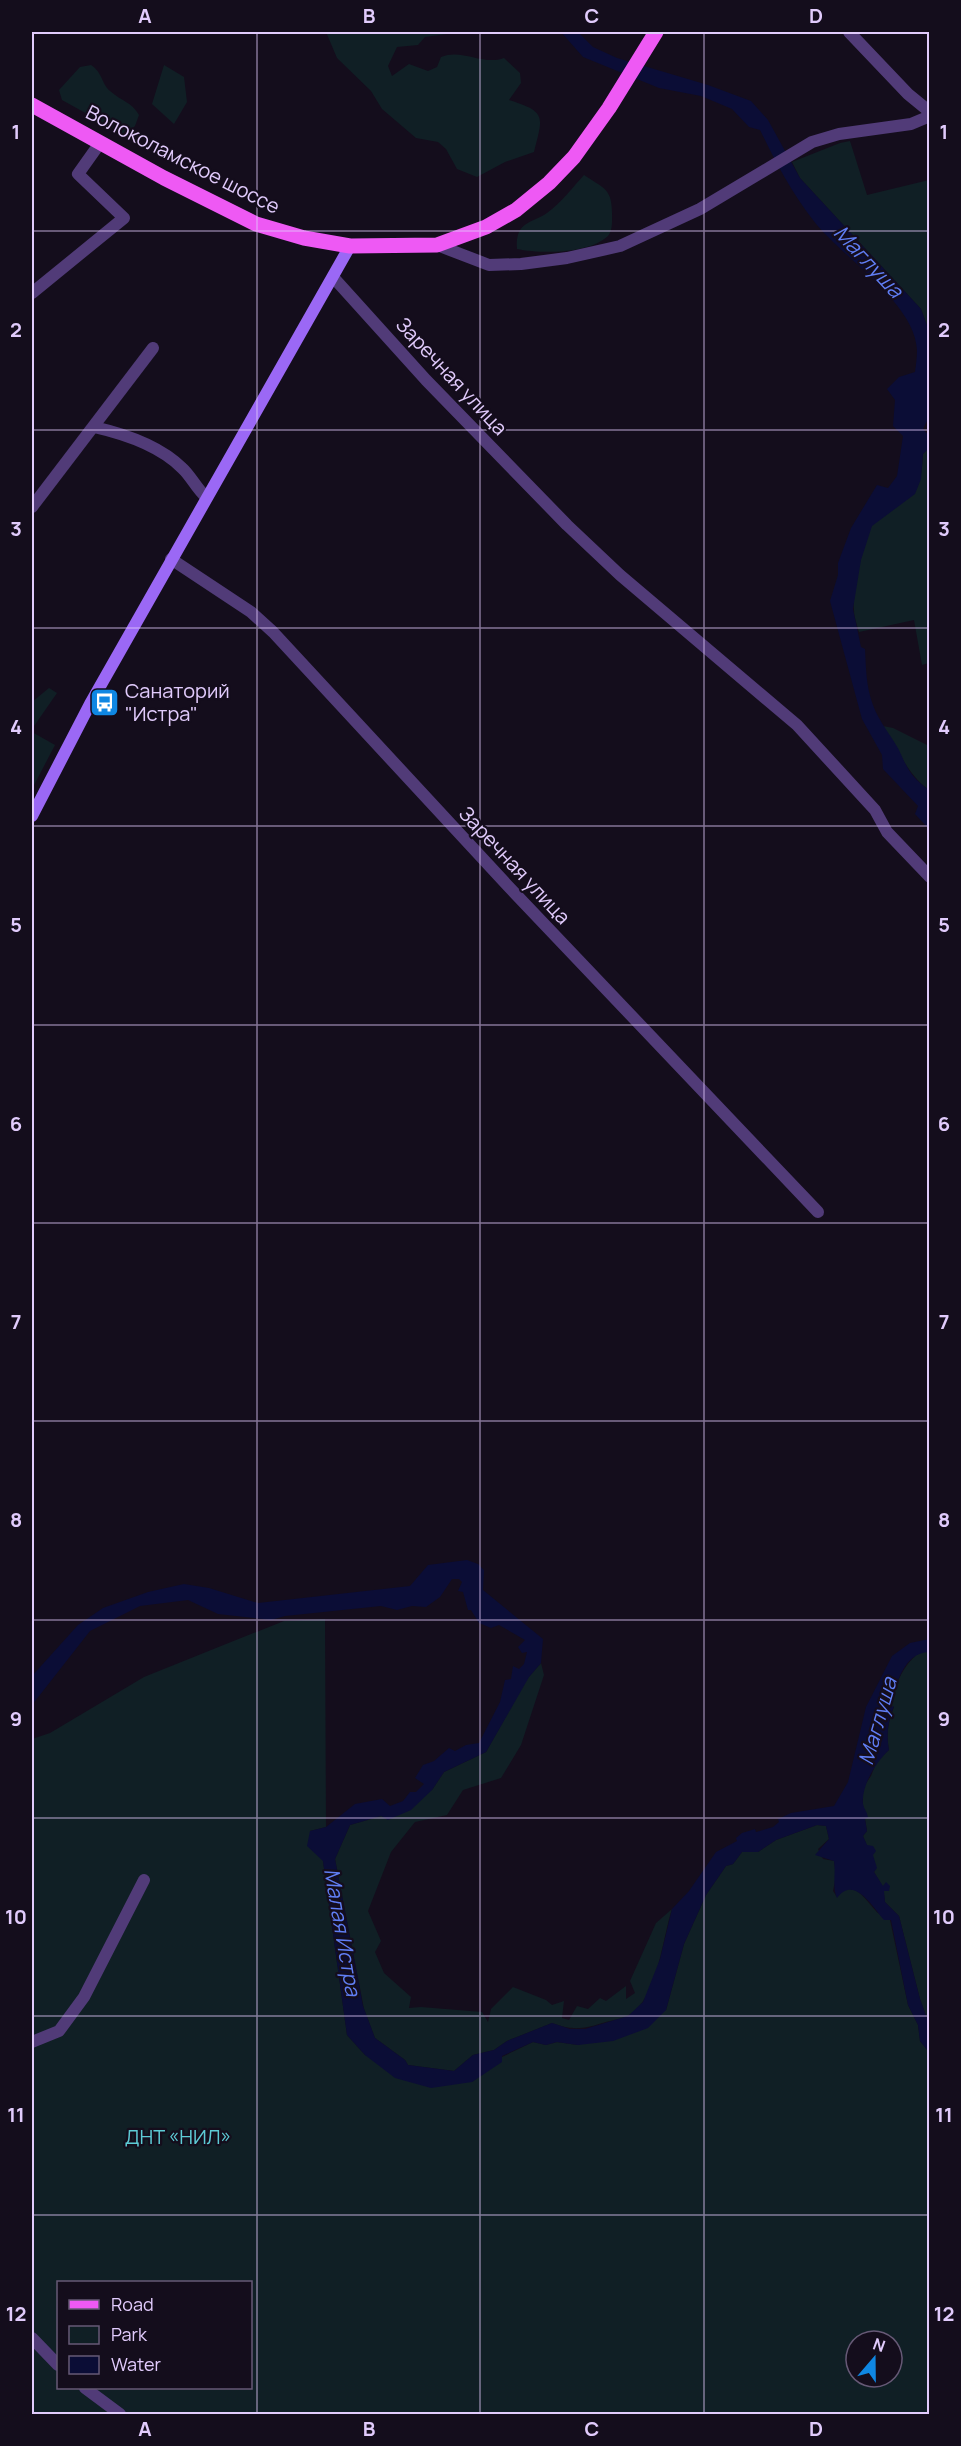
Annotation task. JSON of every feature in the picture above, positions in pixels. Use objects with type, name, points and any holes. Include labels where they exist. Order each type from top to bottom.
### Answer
[{"type":"main road","name":"Волоколамское шоссе","points":[[32,105],[256,224],[304,238],[350,246],[437,245],[486,227],[516,210],[549,183],[574,157],[609,108],[656,32]]},
{"type":"main road","points":[[32,816],[90,704],[350,246]]},
{"type":"street","points":[[437,245],[489,265],[521,264],[567,258],[620,246],[700,209],[812,142],[839,134],[911,124],[930,114],[849,32]]},
{"type":"street","points":[[32,293],[123,218],[78,174],[100,143]]},
{"type":"street","name":"Заречная улица","points":[[333,277],[426,380],[567,525],[620,575],[797,725],[875,810],[887,832],[930,877]]},
{"type":"street","points":[[32,507],[153,348]]},
{"type":"street","points":[[94,427],[123,434],[155,449],[183,468],[198,490],[206,497]]},
{"type":"street","name":"Заречная улица","points":[[171,559],[251,612],[273,632],[508,886],[818,1212]]},
{"type":"street","points":[[32,2042],[59,2031],[84,1997],[144,1880]]},
{"type":"street","points":[[32,2338],[57,2364]]},
{"type":"street","points":[[86,2389],[120,2415]]},
{"type":"green space","points":[[326,32],[450,32],[425,37],[418,45],[397,47],[388,66],[392,76],[409,64],[428,71],[437,67],[441,57],[449,55],[465,55],[488,60],[504,58],[520,73],[521,83],[509,100],[530,108],[539,117],[539,130],[534,152],[505,162],[477,177],[457,169],[446,149],[438,142],[416,138],[382,109],[371,91],[337,58]]},
{"type":"green space","points":[[91,65],[98,71],[110,91],[130,104],[139,115],[135,126],[125,135],[62,100],[59,90],[80,67]]},
{"type":"green space","points":[[164,65],[184,77],[187,102],[174,124],[152,104]]},
{"type":"green space","points":[[850,141],[867,195],[929,180],[929,331],[921,309],[800,178],[792,162]]},
{"type":"green space","points":[[584,175],[601,186],[610,198],[612,225],[608,236],[589,246],[564,251],[539,252],[517,249],[521,228],[552,209]]},
{"type":"green space","points":[[929,448],[929,663],[922,665],[914,620],[859,632],[854,602],[859,565],[870,530],[884,514],[914,493],[921,472],[923,454]]},
{"type":"green space","points":[[49,688],[57,693],[32,729],[32,702]]},
{"type":"green space","points":[[883,726],[893,728],[929,746],[929,790],[909,769]]},
{"type":"green space","points":[[32,732],[55,745],[32,789]]},
{"type":"green space","name":"ДНТ «НИЛ»","points":[[325,1619],[326,1827],[310,1831],[323,1861],[347,2035],[365,2055],[462,2082],[472,2082],[502,2057],[533,2042],[546,2045],[557,2042],[578,2045],[666,2010],[684,1944],[706,1895],[726,1866],[733,1864],[742,1852],[758,1852],[776,1840],[817,1825],[826,1826],[829,1839],[818,1849],[823,1859],[834,1861],[836,1876],[833,1891],[837,1897],[843,1891],[854,1890],[864,1897],[879,1914],[890,1920],[908,2005],[918,2025],[920,2041],[929,2052],[929,2414],[32,2414],[32,1739],[50,1733],[144,1677],[284,1621]]},
{"type":"green space","points":[[920,1652],[929,1652],[929,2024],[920,1999],[899,1916],[885,1902],[883,1887],[874,1872],[876,1868],[863,1836],[867,1831],[863,1788],[877,1761],[889,1750],[888,1728],[894,1707],[889,1707],[904,1670]]},
{"type":"green space","points":[[541,1663],[544,1675],[521,1745],[501,1778],[463,1790],[447,1815],[415,1822],[391,1852],[368,1911],[381,1941],[375,1952],[384,1973],[411,1997],[409,2008],[482,2012],[488,2022],[491,2009],[513,1987],[546,2000],[552,2005],[564,2001],[562,2018],[569,2020],[577,2006],[588,2009],[600,1998],[606,2001],[626,1986],[626,1999],[635,1993],[630,1981],[656,1923],[672,1909],[658,1967],[647,1995],[639,2007],[623,2018],[579,2028],[552,2023],[507,2041],[494,2050],[473,2055],[454,2071],[408,2065],[405,2060],[375,2038],[364,2009],[335,1859],[350,1825],[381,1816],[432,1790],[444,1772],[486,1752],[527,1679]]},
{"type":"water","name":"Маглуша","points":[[561,32],[578,32],[593,47],[617,58],[708,85],[751,101],[768,120],[800,178],[921,309],[929,331],[929,417],[923,429],[929,436],[929,448],[923,454],[921,479],[915,494],[872,526],[861,560],[853,609],[861,647],[865,649],[868,684],[876,711],[911,773],[929,790],[929,829],[915,814],[918,806],[883,769],[882,755],[862,719],[830,601],[838,575],[838,563],[851,528],[877,485],[888,488],[897,476],[903,436],[893,426],[895,400],[887,389],[899,377],[915,372],[917,350],[913,332],[904,314],[890,297],[813,220],[784,176],[760,130],[749,127],[732,109],[701,96],[659,88],[583,57]]},
{"type":"water","points":[[467,1560],[478,1564],[484,1570],[483,1590],[543,1639],[541,1663],[529,1677],[486,1752],[444,1772],[432,1790],[411,1810],[388,1820],[381,1816],[350,1825],[335,1859],[363,2006],[375,2038],[405,2060],[408,2065],[454,2071],[473,2055],[494,2050],[507,2041],[552,2023],[570,2029],[585,2029],[628,2016],[643,2002],[660,1959],[672,1909],[689,1891],[716,1852],[737,1841],[736,1838],[742,1833],[773,1827],[779,1822],[778,1819],[791,1813],[834,1806],[848,1782],[866,1707],[892,1656],[910,1643],[929,1639],[929,1652],[920,1654],[907,1664],[895,1689],[890,1707],[894,1706],[888,1727],[889,1750],[879,1761],[864,1790],[863,1804],[868,1817],[865,1819],[867,1831],[863,1836],[867,1845],[873,1846],[876,1851],[873,1855],[877,1868],[874,1872],[883,1886],[886,1882],[890,1886],[889,1891],[884,1891],[885,1902],[899,1916],[920,1999],[929,2024],[929,2052],[920,2041],[918,2025],[908,2005],[891,1920],[884,1920],[856,1891],[843,1892],[837,1898],[834,1861],[815,1855],[829,1839],[826,1826],[817,1825],[776,1840],[758,1852],[742,1852],[733,1864],[726,1866],[706,1895],[684,1944],[666,2010],[648,2028],[613,2041],[578,2045],[557,2042],[546,2045],[533,2042],[502,2056],[502,2062],[472,2082],[431,2088],[395,2078],[365,2055],[347,2035],[323,1861],[307,1846],[310,1831],[326,1827],[355,1804],[382,1799],[390,1806],[403,1801],[410,1792],[416,1792],[424,1784],[415,1778],[423,1765],[434,1761],[449,1748],[455,1751],[466,1745],[479,1743],[500,1702],[505,1680],[511,1679],[513,1666],[519,1669],[524,1664],[527,1652],[522,1653],[518,1647],[525,1640],[499,1625],[491,1628],[479,1623],[471,1610],[468,1610],[463,1592],[458,1591],[462,1582],[459,1579],[452,1579],[440,1597],[426,1607],[412,1606],[397,1610],[381,1606],[285,1616],[271,1620],[218,1614],[188,1600],[140,1606],[90,1631],[32,1705],[32,1676],[78,1625],[103,1608],[148,1592],[184,1584],[209,1588],[258,1603],[410,1586],[428,1565]]},
{"type":"place","name":"Санаторий \"Истра\"","points":[[104,702]]},
{"type":"water label","name":"Малая Истра","points":[[343,1932]]}]
